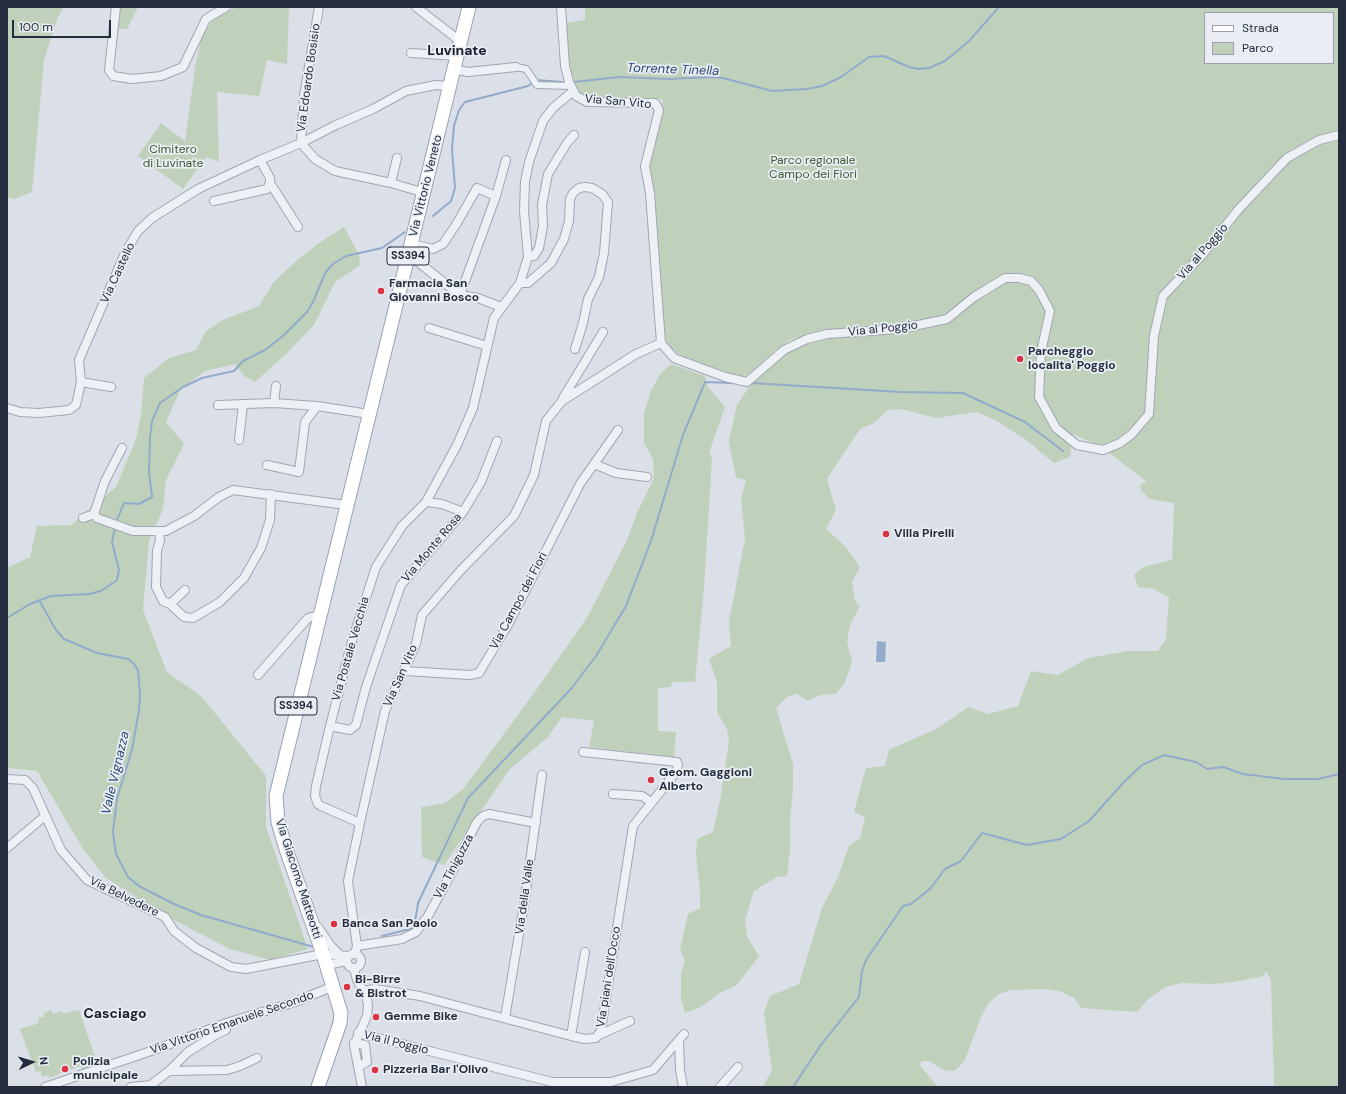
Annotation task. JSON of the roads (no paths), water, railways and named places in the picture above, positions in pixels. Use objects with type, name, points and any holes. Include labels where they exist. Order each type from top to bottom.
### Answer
[{"type":"main road","name":"Via Vittorio Veneto","points":[[346,505],[425,193],[469,7]]},
{"type":"main road","name":"Via Giacomo Matteotti","points":[[318,1087],[341,1019],[339,1002],[278,822],[276,796],[346,505]]},
{"type":"street","points":[[116,7],[109,70],[113,76],[132,79],[161,76],[183,68],[206,19],[226,7]]},
{"type":"street","name":"Via Edoardo Bosisio","points":[[319,7],[304,96],[301,143],[315,159],[335,171],[391,182],[425,193]]},
{"type":"street","points":[[416,7],[444,30],[461,40]]},
{"type":"street","name":"Via San Vito","points":[[560,7],[565,66],[572,88],[580,99],[587,102],[656,103],[659,110],[644,166],[650,193],[661,343]]},
{"type":"street","points":[[411,53],[457,56]]},
{"type":"street","points":[[454,69],[468,72],[516,67],[526,69],[530,77],[537,85],[572,88]]},
{"type":"street","name":"Via Castello","points":[[7,408],[20,412],[39,413],[73,409],[76,405],[81,382],[79,360],[125,253],[138,231],[152,218],[198,189],[301,143],[406,91],[436,85],[450,86]]},
{"type":"street","name":"Via Postale Vecchia","points":[[360,823],[321,806],[316,800],[316,786],[330,726],[373,574],[395,534],[426,502],[457,446],[473,408],[494,318],[520,283],[528,257],[524,211],[525,182],[529,162],[543,121],[552,108],[572,88]]},
{"type":"street","name":"Via Postale Vecchia","points":[[528,257],[534,256],[539,248],[544,226],[542,205],[548,174],[567,143],[574,135]]},
{"type":"street","name":"Via al Poggio","points":[[661,343],[674,358],[726,377],[747,382],[784,350],[808,339],[827,334],[899,329],[947,319],[974,297],[1005,278],[1019,278],[1031,281],[1039,290],[1050,311],[1041,352],[1039,397],[1056,428],[1076,445],[1103,450],[1120,443],[1132,434],[1149,414],[1154,336],[1164,296],[1203,254],[1238,210],[1287,158],[1319,140],[1339,135]]},
{"type":"street","points":[[391,182],[397,158]]},
{"type":"street","points":[[260,160],[270,178],[270,183],[298,227]]},
{"type":"street","points":[[460,295],[496,196],[506,160]]},
{"type":"street","points":[[214,201],[267,189],[270,183]]},
{"type":"street","name":"Via Postale Vecchia","points":[[520,283],[528,283],[551,263],[564,239],[569,221],[570,199],[573,193],[579,188],[585,187],[592,188],[602,194],[608,202],[604,253],[599,278],[588,299],[575,350]]},
{"type":"street","points":[[410,250],[433,249],[443,244],[457,224],[478,188],[496,196]]},
{"type":"street","points":[[410,250],[460,295],[478,298],[501,307]]},
{"type":"street","points":[[429,328],[487,346]]},
{"type":"street","points":[[562,400],[603,332]]},
{"type":"street","points":[[562,400],[636,354],[661,343]]},
{"type":"street","points":[[81,382],[111,387]]},
{"type":"street","points":[[274,403],[276,386]]},
{"type":"street","name":"Via San Vito","points":[[360,823],[385,711],[405,671],[416,644],[422,615],[461,570],[499,533],[514,516],[534,475],[546,421],[562,400]]},
{"type":"street","points":[[218,405],[274,403],[317,406],[369,414]]},
{"type":"street","points":[[239,440],[243,404]]},
{"type":"street","points":[[267,466],[299,472],[305,422],[317,406]]},
{"type":"street","name":"Via Campo dei Fiori","points":[[405,671],[470,675],[479,673],[509,623],[580,484],[618,430]]},
{"type":"street","name":"Via Monte Rosa","points":[[330,726],[350,730],[356,725],[366,687],[401,585],[463,512],[481,482],[497,441]]},
{"type":"street","points":[[94,514],[105,481],[122,448]]},
{"type":"street","points":[[594,464],[616,473],[647,477]]},
{"type":"street","points":[[94,514],[97,518],[133,531],[159,532],[166,531],[194,516],[219,497],[233,490],[346,505]]},
{"type":"street","points":[[159,532],[160,540],[157,551],[156,587],[163,601],[170,604],[184,617],[193,618],[220,602],[244,578],[261,548],[270,520],[271,494]]},
{"type":"street","points":[[426,502],[442,504],[463,512]]},
{"type":"street","points":[[83,518],[94,514]]},
{"type":"street","points":[[170,604],[185,590]]},
{"type":"street","points":[[258,675],[308,618],[319,615]]},
{"type":"street","name":"Via piani dell'Occo","points":[[364,991],[375,989],[420,996],[571,1036],[589,1039],[596,1038],[599,1035],[633,826],[676,772],[677,762],[583,752]]},
{"type":"street","name":"Via della Valle","points":[[505,1018],[524,905],[542,775]]},
{"type":"street","name":"Via Belvedere","points":[[7,778],[25,780],[34,788],[61,850],[87,880],[165,917],[174,931],[196,948],[231,968],[246,969],[325,959]]},
{"type":"street","points":[[614,794],[642,796],[651,802]]},
{"type":"street","name":"Via Tiniguzza","points":[[325,959],[352,954],[402,939],[416,932],[428,916],[482,816],[490,814],[536,823]]},
{"type":"street","points":[[7,848],[45,816]]},
{"type":"street","points":[[360,823],[348,881],[352,954],[348,965],[354,969],[357,980],[364,991],[367,1000],[368,1012],[354,1043],[365,1045],[367,1062],[358,1067],[362,1087]]},
{"type":"street","points":[[306,907],[330,946],[339,954]]},
{"type":"street","points":[[571,1036],[585,952]]},
{"type":"street","points":[[325,959],[339,954],[352,954],[360,956],[362,960],[359,967],[354,969]]},
{"type":"street","name":"Via Vittorio Emanuele Secondo","points":[[45,1087],[154,1050],[226,1023],[294,1002],[334,986]]},
{"type":"street","points":[[599,1035],[630,1021]]},
{"type":"street","points":[[131,1087],[151,1086],[188,1052],[226,1030],[226,1023]]},
{"type":"street","name":"Via il Poggio","points":[[358,1033],[552,1082],[611,1082],[635,1077],[653,1070],[681,1037],[680,1070],[683,1087]]},
{"type":"street","points":[[169,1071],[227,1070],[257,1058]]},
{"type":"street","points":[[720,1087],[738,1067]]},
{"type":"water","points":[[877,641],[886,642],[885,662],[876,662]]},
{"type":"waterway","name":"Torrente Tinella","points":[[574,82],[619,77],[669,79],[711,77],[723,78],[772,91],[807,89],[822,86],[841,77],[869,57],[884,56],[909,67],[919,69],[929,68],[945,61],[969,41],[999,7]]},
{"type":"waterway","name":"Torrente Tinella","points":[[433,216],[451,201],[455,188],[452,149],[454,126],[459,110],[465,102],[528,86],[536,80],[562,82]]},
{"type":"waterway","name":"Torrente Tinella","points":[[116,522],[124,503],[139,504],[152,497],[149,472],[150,438],[152,421],[160,403],[183,387],[202,378],[234,371],[243,361],[265,350],[283,336],[307,312],[313,302],[325,273],[333,264],[346,256],[382,248],[405,232]]},
{"type":"waterway","points":[[382,936],[414,928],[418,903],[468,798],[570,690],[596,656],[626,606],[651,541],[683,435],[705,382],[732,383]]},
{"type":"waterway","points":[[751,383],[901,392],[963,393],[1025,422],[1063,451]]},
{"type":"waterway","name":"Torrente Tinella","points":[[7,618],[30,604],[51,596],[89,594],[101,591],[117,580],[119,570],[112,542],[115,527]]},
{"type":"waterway","name":"Valle Vignazza","points":[[39,600],[56,630],[64,639],[97,653],[128,659],[138,670],[140,694],[139,710],[132,750],[117,798],[113,832],[116,854],[128,877],[139,886],[174,904],[201,915],[314,947]]},
{"type":"waterway","points":[[793,1087],[821,1045],[859,997],[862,971],[866,960],[903,906],[911,904],[930,889],[945,869],[961,861],[982,833],[1027,845],[1061,839],[1089,821],[1123,783],[1142,765],[1164,755],[1196,762],[1207,769],[1223,767],[1243,774],[1284,779],[1318,779],[1339,774]]},
{"type":"place","name":"Farmacia San Giovanni Bosco","points":[[381,291]]},
{"type":"place","name":"Parcheggio localita' Poggio","points":[[1020,359]]},
{"type":"place","name":"Villa Pirelli","points":[[886,534]]},
{"type":"place","name":"Geom. Gaggioni Alberto","points":[[651,780]]},
{"type":"place","name":"Banca San Paolo","points":[[334,924]]},
{"type":"place","name":"Bi-Birre & Bistrot","points":[[347,987]]},
{"type":"place","name":"Gemme Bike","points":[[376,1017]]},
{"type":"place","name":"Polizia municipale","points":[[65,1069]]},
{"type":"place","name":"Pizzeria Bar l'Olivo","points":[[375,1070]]},
{"type":"district","name":"Luvinate","points":[[457,51]]},
{"type":"district","name":"Casciago","points":[[115,1014]]},
{"type":"park label","name":"Cimitero di Luvinate","points":[[173,157]]},
{"type":"park label","name":"Parco regionale Campo dei Fiori","points":[[813,168]]}]
